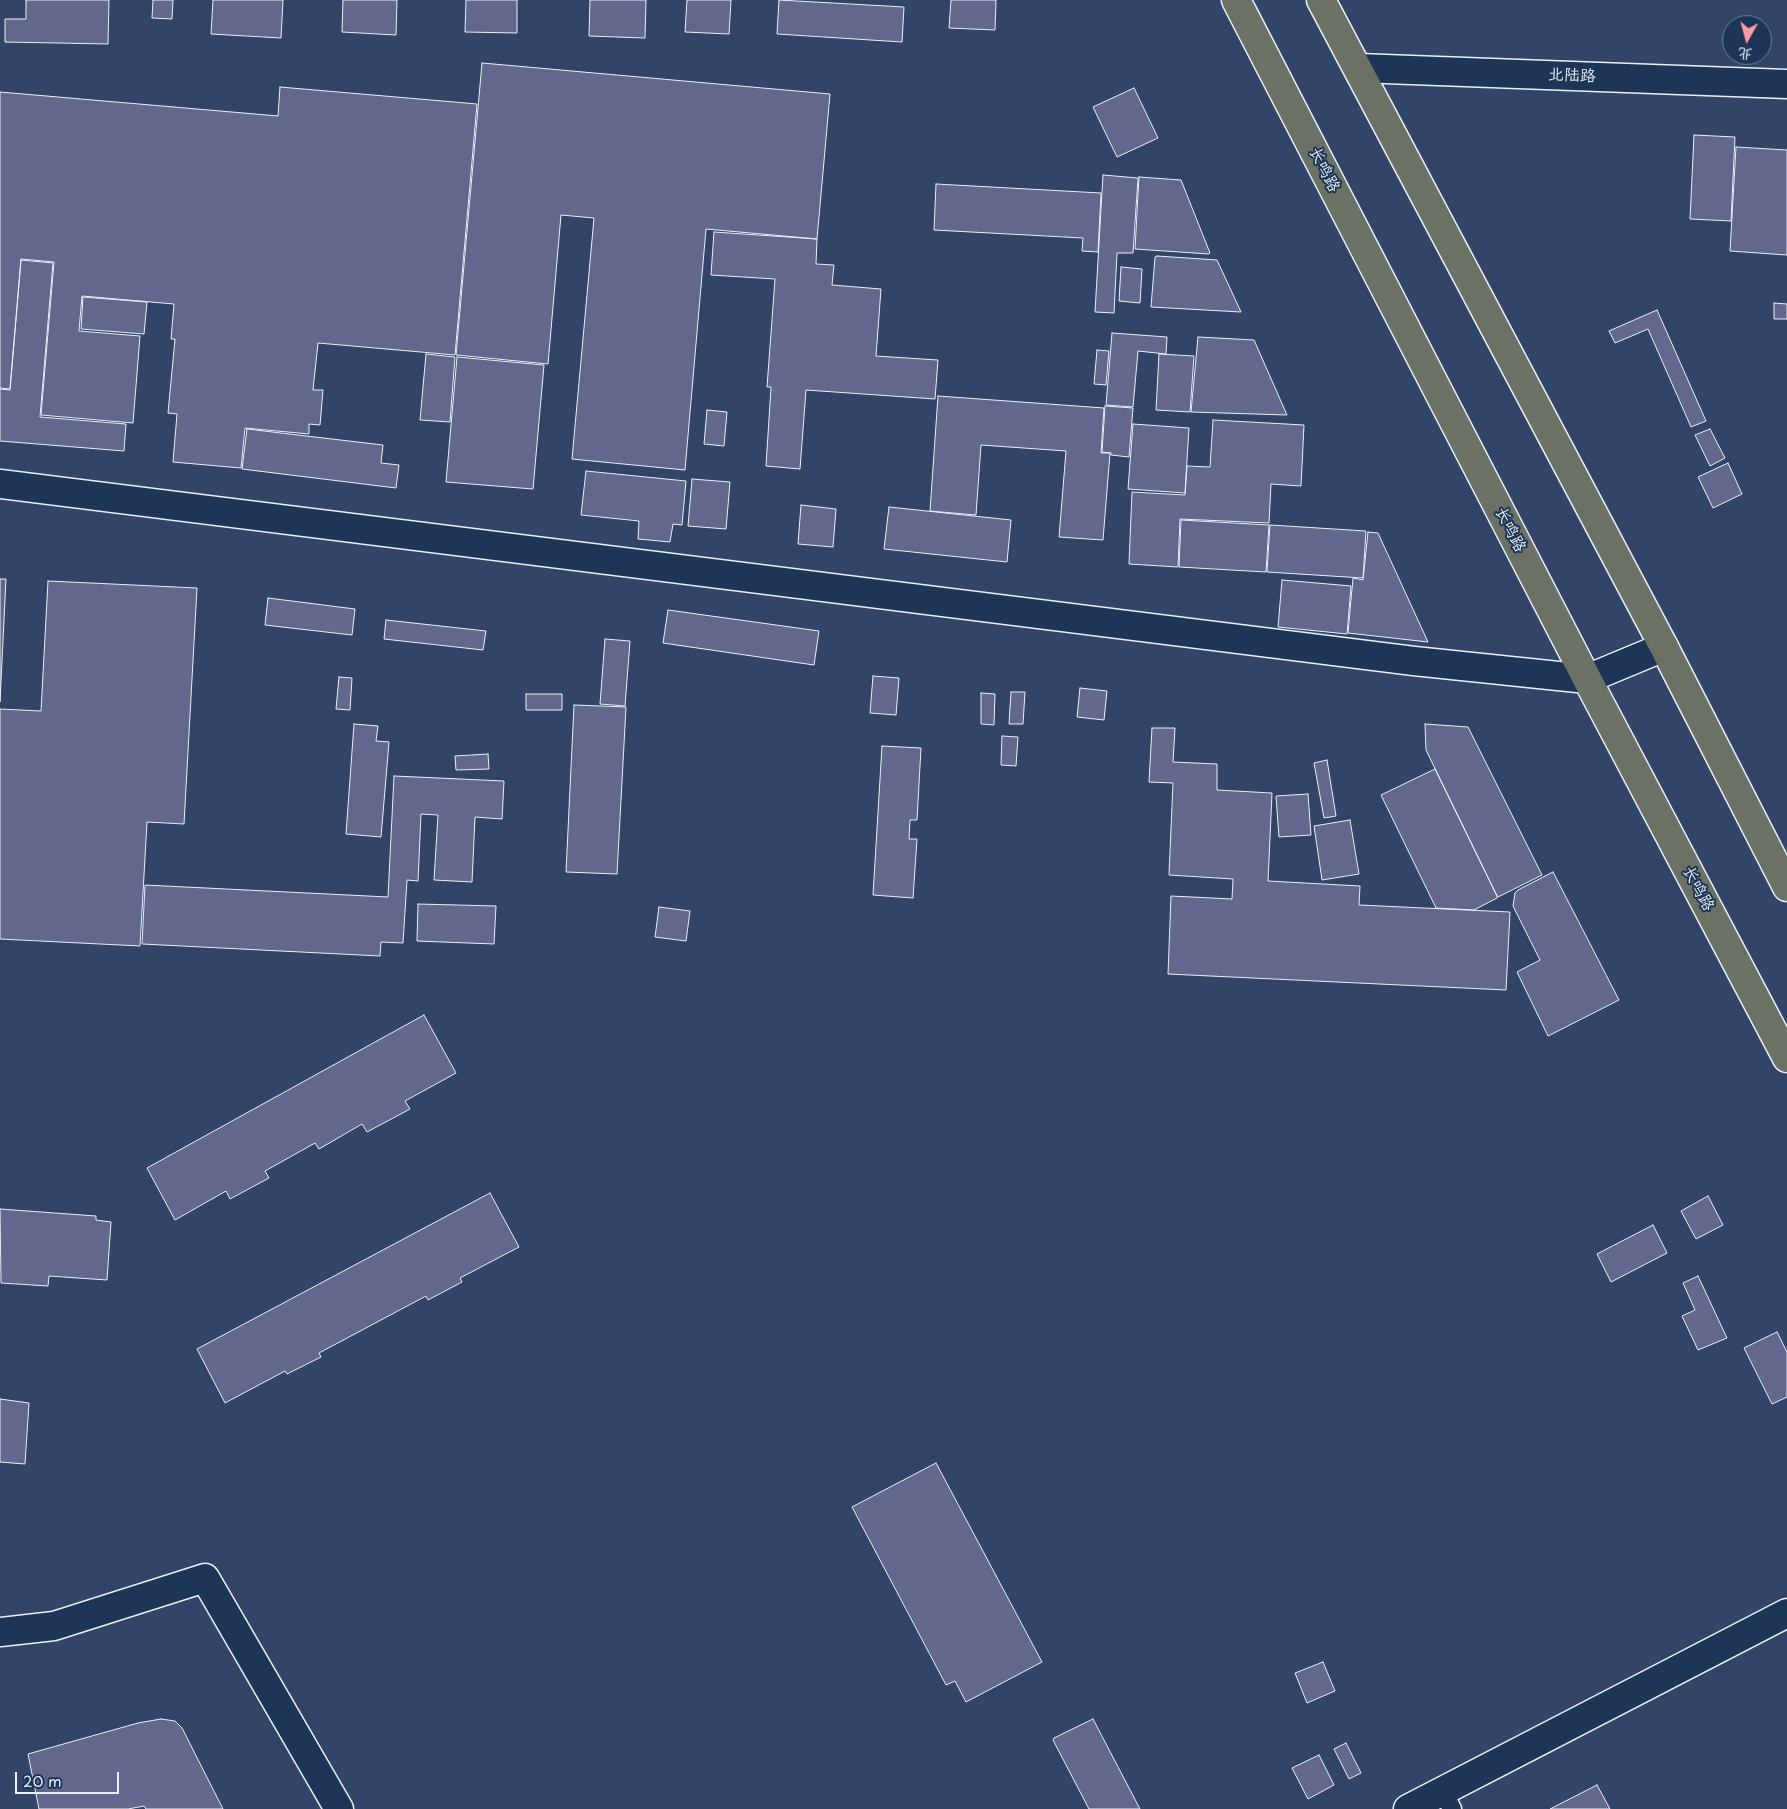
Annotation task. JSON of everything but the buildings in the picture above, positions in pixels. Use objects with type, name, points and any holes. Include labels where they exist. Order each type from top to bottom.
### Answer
[{"type":"main road","name":"长鸣路","points":[[1236,0],[1587,679],[1787,1058]]},
{"type":"main road","points":[[1321,0],[1664,647],[1787,887]]},
{"type":"street","name":"北陆路","points":[[1358,68],[1787,84]]},
{"type":"street","points":[[0,484],[1394,659],[1587,679],[1664,647]]},
{"type":"street","points":[[0,1632],[54,1626],[205,1578],[339,1809]]},
{"type":"street","points":[[1408,1809],[1447,1800],[1787,1614]]}]
